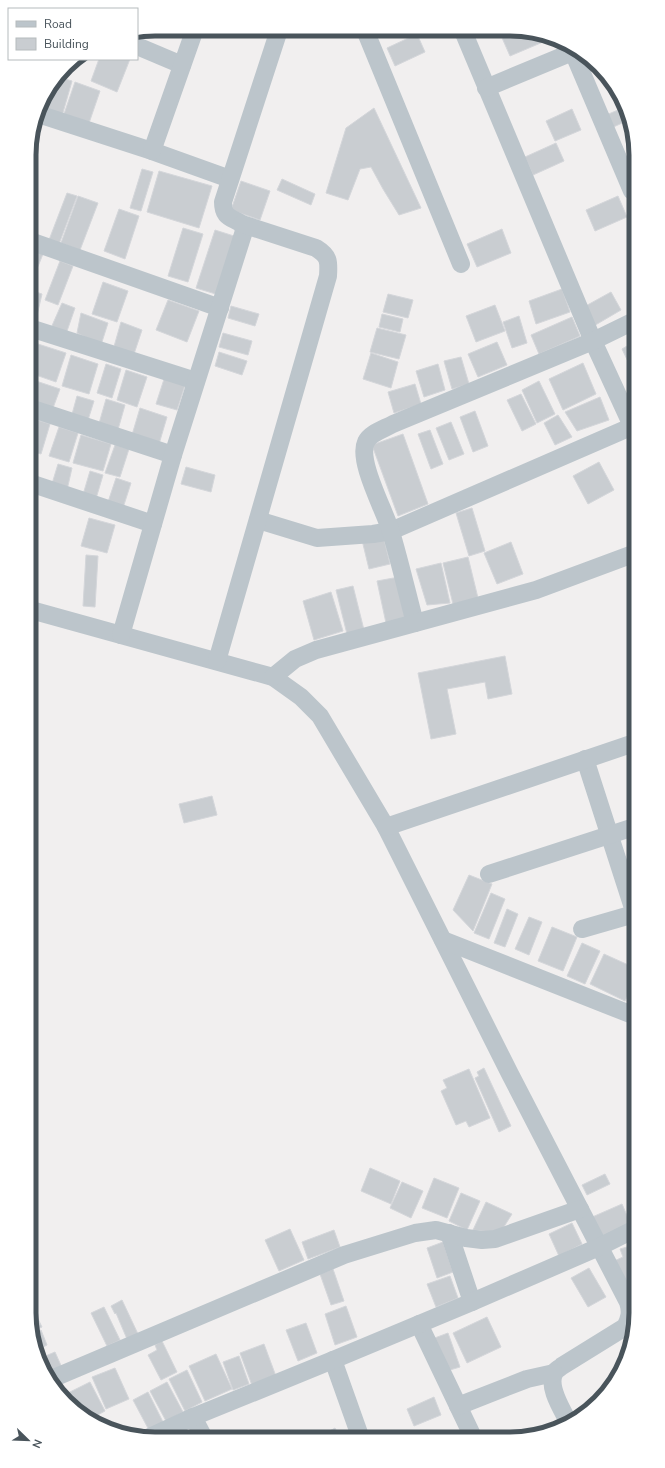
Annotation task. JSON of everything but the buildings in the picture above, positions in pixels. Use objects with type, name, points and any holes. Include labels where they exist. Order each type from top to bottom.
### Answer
[{"type":"street","points":[[152,151],[192,36]]},
{"type":"street","points":[[216,661],[328,276],[329,262],[324,253],[316,248],[242,224],[227,216],[223,211],[223,202],[230,179],[278,36]]},
{"type":"street","points":[[367,36],[461,264]]},
{"type":"street","points":[[465,36],[593,341],[629,418]]},
{"type":"street","points":[[138,46],[182,65]]},
{"type":"street","points":[[486,88],[571,52]]},
{"type":"street","points":[[576,56],[629,183]]},
{"type":"street","points":[[43,116],[152,151],[230,179]]},
{"type":"street","points":[[121,635],[173,455],[244,231],[242,224]]},
{"type":"street","points":[[36,243],[220,308]]},
{"type":"street","points":[[415,623],[390,531],[369,477],[364,454],[365,443],[370,436],[400,421],[593,341],[629,323]]},
{"type":"street","points":[[36,330],[196,381]]},
{"type":"street","points":[[36,410],[173,455]]},
{"type":"street","points":[[258,520],[317,538],[373,534],[390,531],[629,429]]},
{"type":"street","points":[[36,485],[153,524]]},
{"type":"street","points":[[273,677],[295,659],[316,650],[536,590],[629,555]]},
{"type":"street","points":[[36,611],[273,677],[301,697],[320,716],[386,827],[629,1306]]},
{"type":"street","points":[[386,827],[629,744]]},
{"type":"street","points":[[585,759],[629,896]]},
{"type":"street","points":[[489,874],[629,829]]},
{"type":"street","points":[[582,929],[629,914]]},
{"type":"street","points":[[443,940],[629,1014]]},
{"type":"street","points":[[55,1377],[344,1255],[415,1232],[436,1230],[466,1238],[482,1240],[495,1239],[580,1209]]},
{"type":"street","points":[[159,1432],[472,1302],[599,1247],[629,1232]]},
{"type":"street","points":[[449,1233],[472,1302]]},
{"type":"street","points":[[458,1406],[527,1379],[554,1373],[562,1366],[629,1323]]},
{"type":"street","points":[[420,1324],[471,1432]]},
{"type":"street","points":[[332,1360],[359,1432]]},
{"type":"street","points":[[554,1373],[553,1385],[555,1396],[566,1418]]},
{"type":"street","points":[[193,1417],[201,1432]]}]
